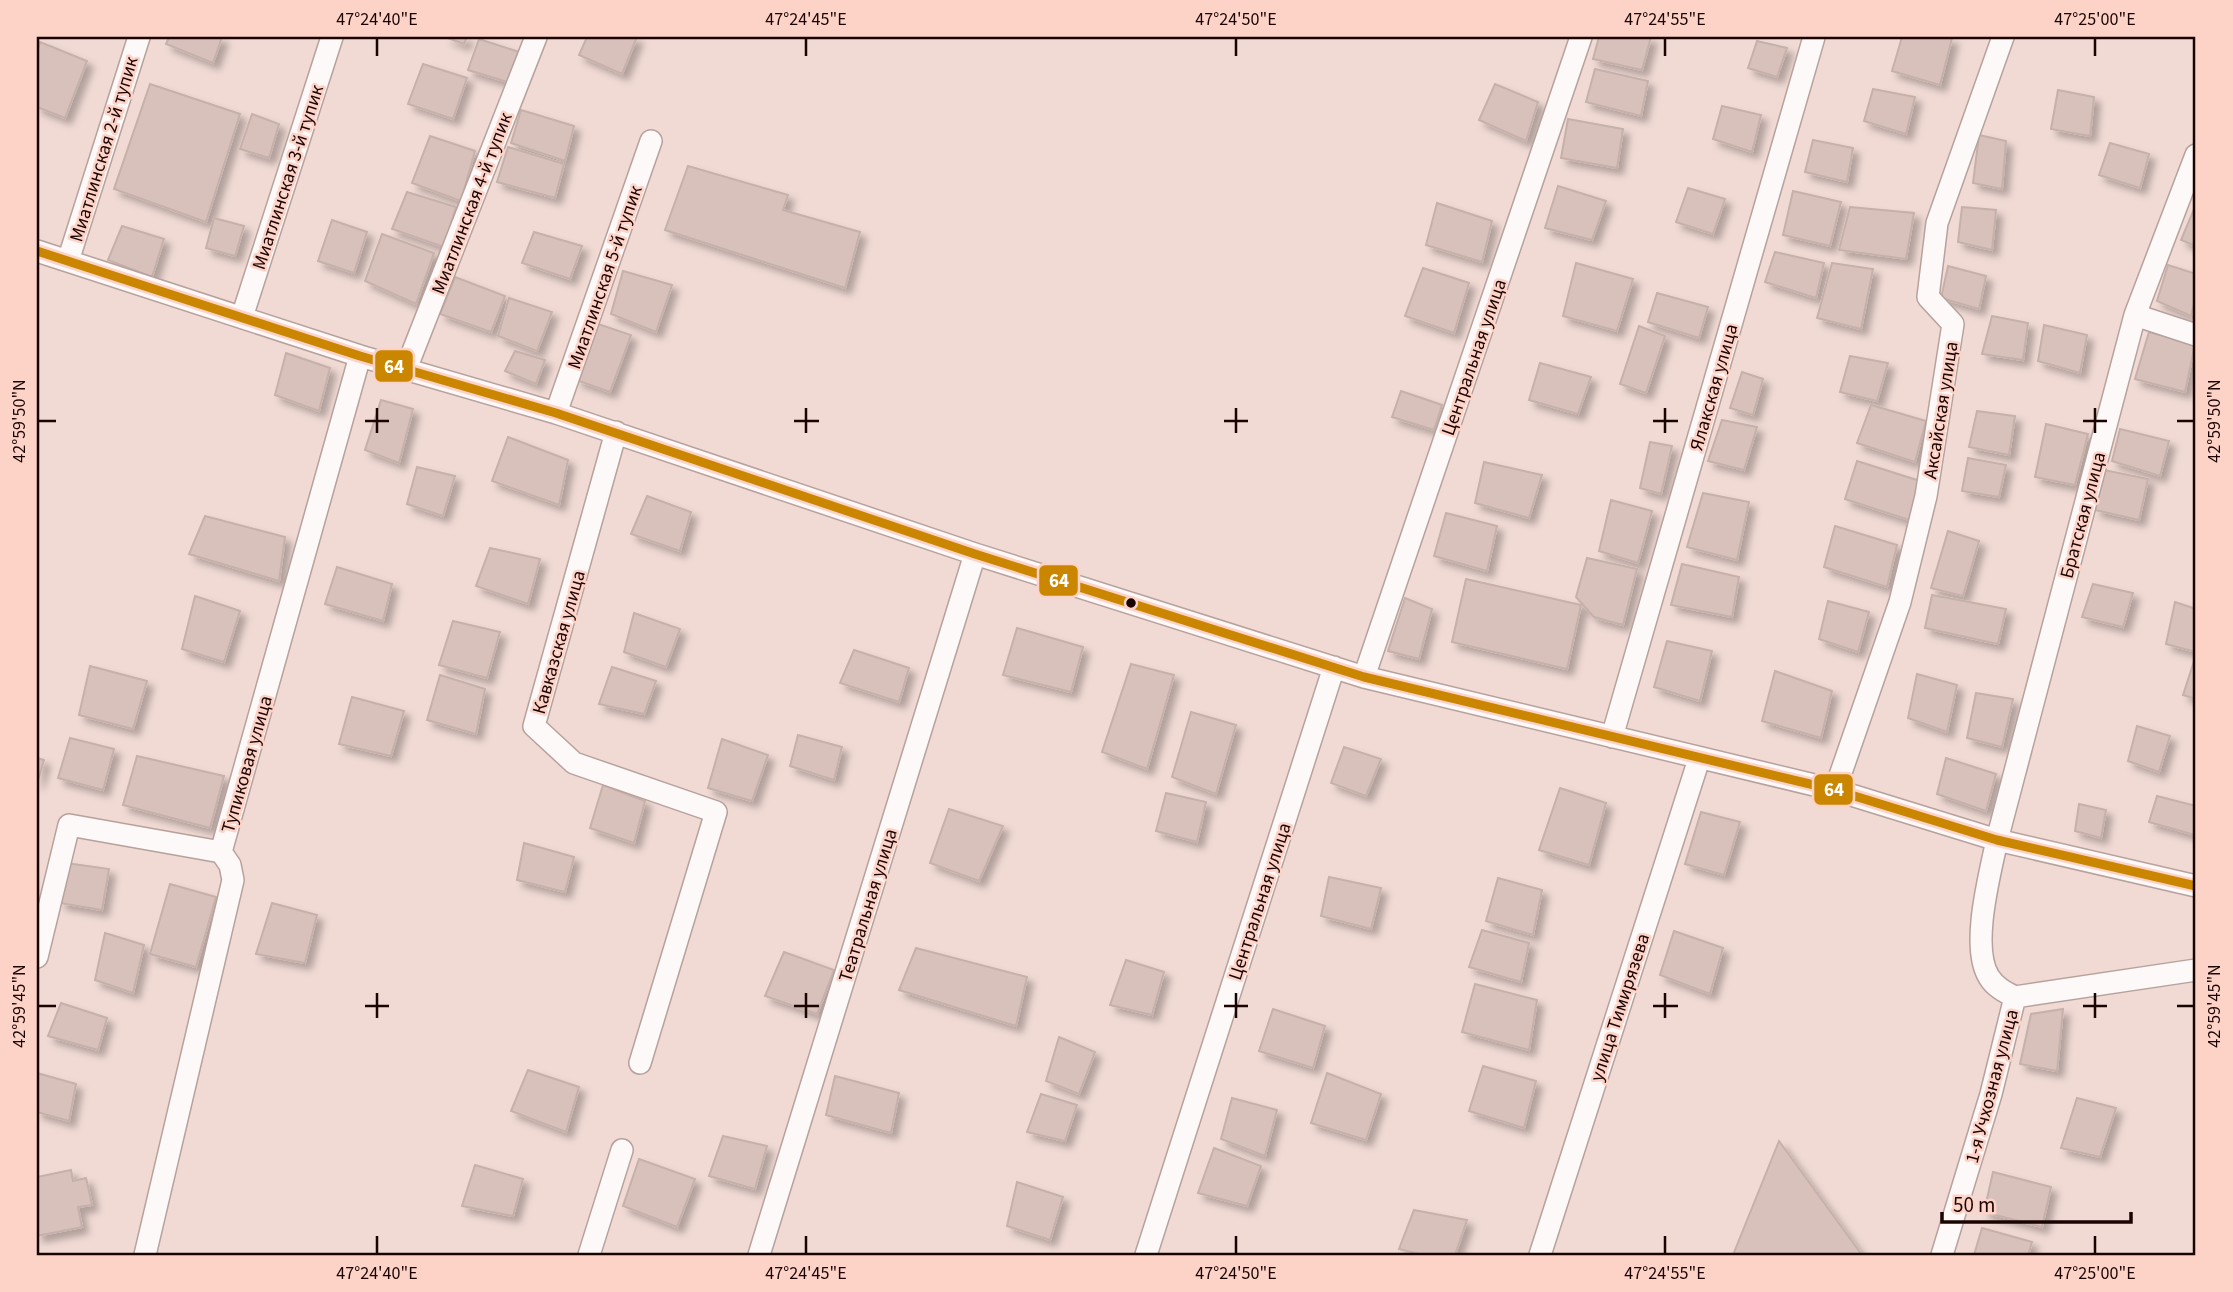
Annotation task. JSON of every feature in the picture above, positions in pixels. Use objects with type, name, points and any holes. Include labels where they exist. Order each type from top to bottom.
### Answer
[{"type":"street","name":"Миатлинская 2-й тупик","points":[[68,261],[139,37]]},
{"type":"street","name":"Миатлинская 3-й тупик","points":[[242,317],[332,37]]},
{"type":"street","name":"Миатлинская 4-й тупик","points":[[406,369],[536,37]]},
{"type":"street","name":"Центральная улица","points":[[1364,677],[1581,37]]},
{"type":"street","name":"Ялакская улица","points":[[1612,737],[1814,37]]},
{"type":"street","name":"Аксайская улица","points":[[1835,790],[1900,602],[1927,496],[1953,324],[1928,297],[1937,223],[2003,37]]},
{"type":"street","name":"Миатлинская 5-й тупик","points":[[556,413],[651,141]]},
{"type":"street","name":"Братская улица","points":[[2015,997],[1997,987],[1984,966],[1981,925],[1997,840],[2135,315],[2196,155]]},
{"type":"street","points":[[37,251],[360,356],[616,432],[975,554],[1364,677],[1835,790],[1997,840],[2196,886]]},
{"type":"street","points":[[2135,315],[2196,335]]},
{"type":"street","name":"Тупиковая улица","points":[[145,1255],[233,880],[230,865],[221,852],[360,356]]},
{"type":"street","name":"Кавказская улица","points":[[616,432],[534,726],[574,763],[716,811],[640,1063]]},
{"type":"street","name":"Театральная улица","points":[[759,1255],[975,554]]},
{"type":"street","name":"Центральная улица","points":[[1146,1255],[1334,667]]},
{"type":"street","name":"улица Тимирязева","points":[[1540,1255],[1699,759]]},
{"type":"street","points":[[37,957],[69,825],[221,852]]},
{"type":"street","points":[[2015,997],[2196,970]]},
{"type":"street","name":"1-я Учхозная улица","points":[[1942,1255],[1992,1094],[2015,997]]},
{"type":"street","points":[[589,1255],[622,1150]]},
{"type":"building","points":[[169,37],[222,37],[213,63],[166,44]]},
{"type":"building","points":[[445,37],[467,37],[464,44]]},
{"type":"building","points":[[587,37],[637,37],[622,74],[579,55]]},
{"type":"building","points":[[1599,37],[1651,37],[1642,70],[1593,59]]},
{"type":"building","points":[[1902,37],[1952,38],[1940,85],[1892,71]]},
{"type":"building","points":[[479,39],[522,53],[511,83],[468,70]]},
{"type":"building","points":[[1757,41],[1787,48],[1777,77],[1748,68]]},
{"type":"building","points":[[40,42],[87,61],[65,118],[37,107],[37,53]]},
{"type":"building","points":[[423,64],[467,78],[453,119],[408,104]]},
{"type":"building","points":[[1595,69],[1648,81],[1641,116],[1586,102]]},
{"type":"building","points":[[150,84],[240,114],[206,222],[114,189]]},
{"type":"building","points":[[1495,84],[1538,102],[1526,141],[1479,120]]},
{"type":"building","points":[[1873,89],[1915,97],[1906,134],[1864,121]]},
{"type":"building","points":[[2058,90],[2094,97],[2090,136],[2051,129]]},
{"type":"building","points":[[1722,106],[1761,115],[1752,152],[1713,139]]},
{"type":"building","points":[[521,110],[574,126],[565,161],[511,143]]},
{"type":"building","points":[[252,114],[279,124],[269,158],[240,149]]},
{"type":"building","points":[[1568,119],[1623,129],[1617,168],[1561,158]]},
{"type":"building","points":[[1979,135],[2006,141],[2002,189],[1973,183]]},
{"type":"building","points":[[430,136],[475,151],[461,201],[412,183]]},
{"type":"building","points":[[1813,140],[1853,148],[1847,182],[1805,172]]},
{"type":"building","points":[[2110,143],[2149,154],[2140,188],[2099,175]]},
{"type":"building","points":[[508,147],[564,164],[555,198],[497,182]]},
{"type":"building","points":[[688,166],[788,195],[783,210],[860,232],[845,288],[665,230]]},
{"type":"building","points":[[1558,186],[1606,201],[1592,240],[1545,228]]},
{"type":"building","points":[[1688,188],[1725,199],[1713,234],[1676,222]]},
{"type":"building","points":[[1793,191],[1841,202],[1830,246],[1783,235]]},
{"type":"building","points":[[407,192],[456,207],[444,247],[392,229]]},
{"type":"building","points":[[1437,203],[1492,221],[1482,262],[1426,245]]},
{"type":"building","points":[[1850,207],[1914,213],[1906,259],[1839,250]]},
{"type":"building","points":[[1962,207],[1996,210],[1992,250],[1958,242]]},
{"type":"building","points":[[2194,209],[2196,210],[2196,246],[2181,240]]},
{"type":"building","points":[[214,218],[244,226],[235,256],[206,248]]},
{"type":"building","points":[[332,220],[367,232],[354,273],[318,261]]},
{"type":"building","points":[[122,226],[164,239],[152,277],[108,260]]},
{"type":"building","points":[[534,232],[582,246],[570,279],[522,263]]},
{"type":"building","points":[[382,234],[434,253],[416,304],[365,281]]},
{"type":"building","points":[[1775,252],[1824,263],[1816,298],[1765,282]]},
{"type":"building","points":[[1576,263],[1633,279],[1617,331],[1563,316]]},
{"type":"building","points":[[1832,263],[1873,269],[1861,329],[1817,318]]},
{"type":"building","points":[[2168,265],[2196,274],[2196,295],[2191,316],[2157,301]]},
{"type":"building","points":[[1948,266],[1986,276],[1979,309],[1941,298]]},
{"type":"building","points":[[1423,268],[1469,283],[1454,333],[1405,316]]},
{"type":"building","points":[[623,271],[672,285],[656,332],[611,314]]},
{"type":"building","points":[[455,277],[505,296],[491,332],[440,314]]},
{"type":"building","points":[[1657,293],[1708,307],[1699,338],[1648,322]]},
{"type":"building","points":[[509,298],[552,312],[537,351],[498,336]]},
{"type":"building","points":[[1992,316],[2028,323],[2023,360],[1982,354]]},
{"type":"building","points":[[595,323],[631,335],[610,392],[576,380]]},
{"type":"building","points":[[2044,325],[2087,335],[2080,373],[2038,361]]},
{"type":"building","points":[[1639,326],[1665,336],[1646,393],[1620,384]]},
{"type":"building","points":[[2149,332],[2195,344],[2185,392],[2135,379]]},
{"type":"building","points":[[515,351],[545,360],[536,384],[505,371]]},
{"type":"building","points":[[286,353],[330,368],[319,411],[275,395]]},
{"type":"building","points":[[1850,356],[1888,363],[1877,401],[1840,392]]},
{"type":"building","points":[[1540,363],[1591,377],[1578,414],[1529,400]]},
{"type":"building","points":[[1742,372],[1763,379],[1753,415],[1730,408]]},
{"type":"building","points":[[1401,391],[1442,405],[1434,430],[1392,417]]},
{"type":"building","points":[[381,400],[413,409],[399,463],[365,450]]},
{"type":"building","points":[[1871,405],[1926,421],[1915,462],[1857,443]]},
{"type":"building","points":[[1977,411],[2015,416],[2009,455],[1969,447]]},
{"type":"building","points":[[1722,420],[1757,427],[1744,470],[1708,461]]},
{"type":"building","points":[[2046,424],[2088,434],[2075,485],[2035,477]]},
{"type":"building","points":[[2120,429],[2169,441],[2160,476],[2112,461]]},
{"type":"building","points":[[508,437],[568,460],[559,505],[492,481]]},
{"type":"building","points":[[1650,442],[1672,446],[1661,494],[1640,488]]},
{"type":"building","points":[[1968,458],[2006,465],[1999,497],[1962,491]]},
{"type":"building","points":[[1857,461],[1920,481],[1909,520],[1845,499]]},
{"type":"building","points":[[1484,462],[1542,475],[1529,518],[1475,503]]},
{"type":"building","points":[[417,467],[455,476],[443,516],[407,504]]},
{"type":"building","points":[[2104,470],[2148,479],[2139,520],[2095,510]]},
{"type":"building","points":[[1703,493],[1749,502],[1737,560],[1687,547]]},
{"type":"building","points":[[647,496],[691,512],[680,551],[631,534]]},
{"type":"building","points":[[1611,500],[1652,511],[1638,563],[1599,551]]},
{"type":"building","points":[[1446,513],[1497,526],[1487,571],[1434,556]]},
{"type":"building","points":[[205,516],[285,537],[279,581],[189,554]]},
{"type":"building","points":[[1835,526],[1897,545],[1887,587],[1824,567]]},
{"type":"building","points":[[1948,531],[1979,541],[1963,596],[1931,588]]},
{"type":"building","points":[[490,548],[540,559],[528,604],[476,586]]},
{"type":"building","points":[[1587,558],[1637,569],[1623,625],[1594,617],[1576,597]]},
{"type":"building","points":[[1682,564],[1739,577],[1732,617],[1671,605]]},
{"type":"building","points":[[337,567],[392,584],[383,621],[325,604]]},
{"type":"building","points":[[1466,579],[1581,605],[1567,669],[1452,642]]},
{"type":"building","points":[[2093,584],[2133,593],[2123,627],[2082,617]]},
{"type":"building","points":[[1932,595],[2006,609],[1998,644],[1925,628]]},
{"type":"building","points":[[195,596],[240,611],[224,662],[182,649]]},
{"type":"building","points":[[1405,598],[1432,609],[1419,659],[1388,651]]},
{"type":"building","points":[[1828,601],[1869,612],[1858,652],[1819,639]]},
{"type":"building","points":[[2175,602],[2196,609],[2196,652],[2166,644]]},
{"type":"building","points":[[634,613],[680,629],[666,667],[624,652]]},
{"type":"building","points":[[453,621],[500,632],[487,678],[439,665]]},
{"type":"building","points":[[1017,628],[1083,647],[1071,692],[1003,675]]},
{"type":"building","points":[[1667,641],[1712,651],[1700,701],[1654,687]]},
{"type":"building","points":[[854,650],[909,668],[899,702],[840,683]]},
{"type":"building","points":[[2196,661],[2196,699],[2183,695]]},
{"type":"building","points":[[1131,664],[1174,675],[1147,769],[1102,752]]},
{"type":"building","points":[[90,666],[147,681],[133,729],[79,715]]},
{"type":"building","points":[[612,667],[656,681],[644,714],[599,704]]},
{"type":"building","points":[[1775,671],[1832,691],[1821,738],[1762,721]]},
{"type":"building","points":[[1917,674],[1957,685],[1947,732],[1908,718]]},
{"type":"building","points":[[440,675],[485,689],[476,734],[427,720]]},
{"type":"building","points":[[1976,693],[2013,699],[2002,747],[1967,738]]},
{"type":"building","points":[[352,697],[404,711],[391,756],[339,744]]},
{"type":"building","points":[[1191,712],[1236,725],[1216,794],[1172,777]]},
{"type":"building","points":[[2137,726],[2170,736],[2159,772],[2128,761]]},
{"type":"building","points":[[798,735],[842,747],[834,780],[790,766]]},
{"type":"building","points":[[70,738],[114,749],[103,790],[58,778]]},
{"type":"building","points":[[722,739],[768,755],[752,801],[708,788]]},
{"type":"building","points":[[1344,747],[1381,759],[1366,796],[1331,783]]},
{"type":"building","points":[[137,756],[224,776],[210,828],[123,805]]},
{"type":"building","points":[[37,758],[44,760],[37,784]]},
{"type":"building","points":[[1946,758],[1996,774],[1986,811],[1937,794]]},
{"type":"building","points":[[603,785],[645,801],[634,843],[590,828]]},
{"type":"building","points":[[1560,788],[1606,803],[1589,865],[1539,850]]},
{"type":"building","points":[[1166,793],[1206,802],[1197,842],[1156,831]]},
{"type":"building","points":[[2157,796],[2196,806],[2195,835],[2149,822]]},
{"type":"building","points":[[2079,804],[2106,810],[2101,838],[2075,831]]},
{"type":"building","points":[[949,809],[1003,826],[979,881],[930,863]]},
{"type":"building","points":[[1701,812],[1740,822],[1724,875],[1685,864]]},
{"type":"building","points":[[524,843],[574,857],[565,892],[517,880]]},
{"type":"building","points":[[66,863],[109,869],[102,910],[60,903]]},
{"type":"building","points":[[1329,877],[1381,888],[1371,929],[1321,916]]},
{"type":"building","points":[[1498,878],[1542,890],[1533,935],[1486,921]]},
{"type":"building","points":[[170,884],[216,897],[196,967],[150,954]]},
{"type":"building","points":[[272,903],[317,915],[305,963],[256,954]]},
{"type":"building","points":[[1482,930],[1529,943],[1521,982],[1469,967]]},
{"type":"building","points":[[1674,931],[1723,948],[1710,994],[1660,975]]},
{"type":"building","points":[[105,933],[144,945],[133,993],[95,980]]},
{"type":"building","points":[[916,948],[1027,977],[1016,1026],[899,990]]},
{"type":"building","points":[[784,952],[834,970],[817,1014],[765,996]]},
{"type":"building","points":[[1126,960],[1164,972],[1152,1015],[1110,1005]]},
{"type":"building","points":[[1475,984],[1537,1000],[1529,1050],[1462,1032]]},
{"type":"building","points":[[61,1003],[107,1018],[98,1050],[48,1036]]},
{"type":"building","points":[[1273,1009],[1325,1026],[1313,1068],[1259,1051]]},
{"type":"building","points":[[2063,1009],[2057,1071],[2020,1064],[2031,1014]]},
{"type":"building","points":[[1059,1037],[1095,1052],[1079,1094],[1046,1081]]},
{"type":"building","points":[[1483,1066],[1536,1081],[1524,1128],[1469,1111]]},
{"type":"building","points":[[528,1070],[579,1087],[566,1132],[511,1111]]},
{"type":"building","points":[[37,1073],[76,1084],[69,1121],[37,1112]]},
{"type":"building","points":[[1327,1073],[1381,1094],[1366,1140],[1311,1123]]},
{"type":"building","points":[[835,1076],[899,1093],[891,1133],[826,1115]]},
{"type":"building","points":[[1041,1094],[1077,1105],[1065,1141],[1027,1132]]},
{"type":"building","points":[[1232,1098],[1277,1110],[1265,1156],[1221,1139]]},
{"type":"building","points":[[2077,1098],[2116,1108],[2100,1157],[2061,1148]]},
{"type":"building","points":[[723,1136],[767,1146],[755,1189],[709,1176]]},
{"type":"building","points":[[1779,1141],[1862,1255],[1733,1255]]},
{"type":"building","points":[[1214,1148],[1261,1166],[1247,1206],[1198,1193]]},
{"type":"building","points":[[639,1159],[695,1179],[677,1227],[623,1206]]},
{"type":"building","points":[[475,1165],[523,1179],[513,1216],[462,1206]]},
{"type":"building","points":[[71,1170],[73,1181],[86,1178],[92,1205],[78,1207],[82,1227],[37,1236],[37,1177]]},
{"type":"building","points":[[1993,1172],[2051,1187],[2042,1227],[1984,1212]]},
{"type":"building","points":[[1017,1182],[1063,1197],[1050,1240],[1007,1226]]},
{"type":"building","points":[[1414,1210],[1467,1220],[1455,1255],[1423,1255],[1399,1249]]},
{"type":"building","points":[[1982,1228],[2032,1242],[2028,1255],[1974,1255]]},
{"type":"transit line","name":"64","points":[[37,251],[360,356],[556,413],[975,554],[1364,677],[1835,790],[1997,840],[2196,886]]}]
